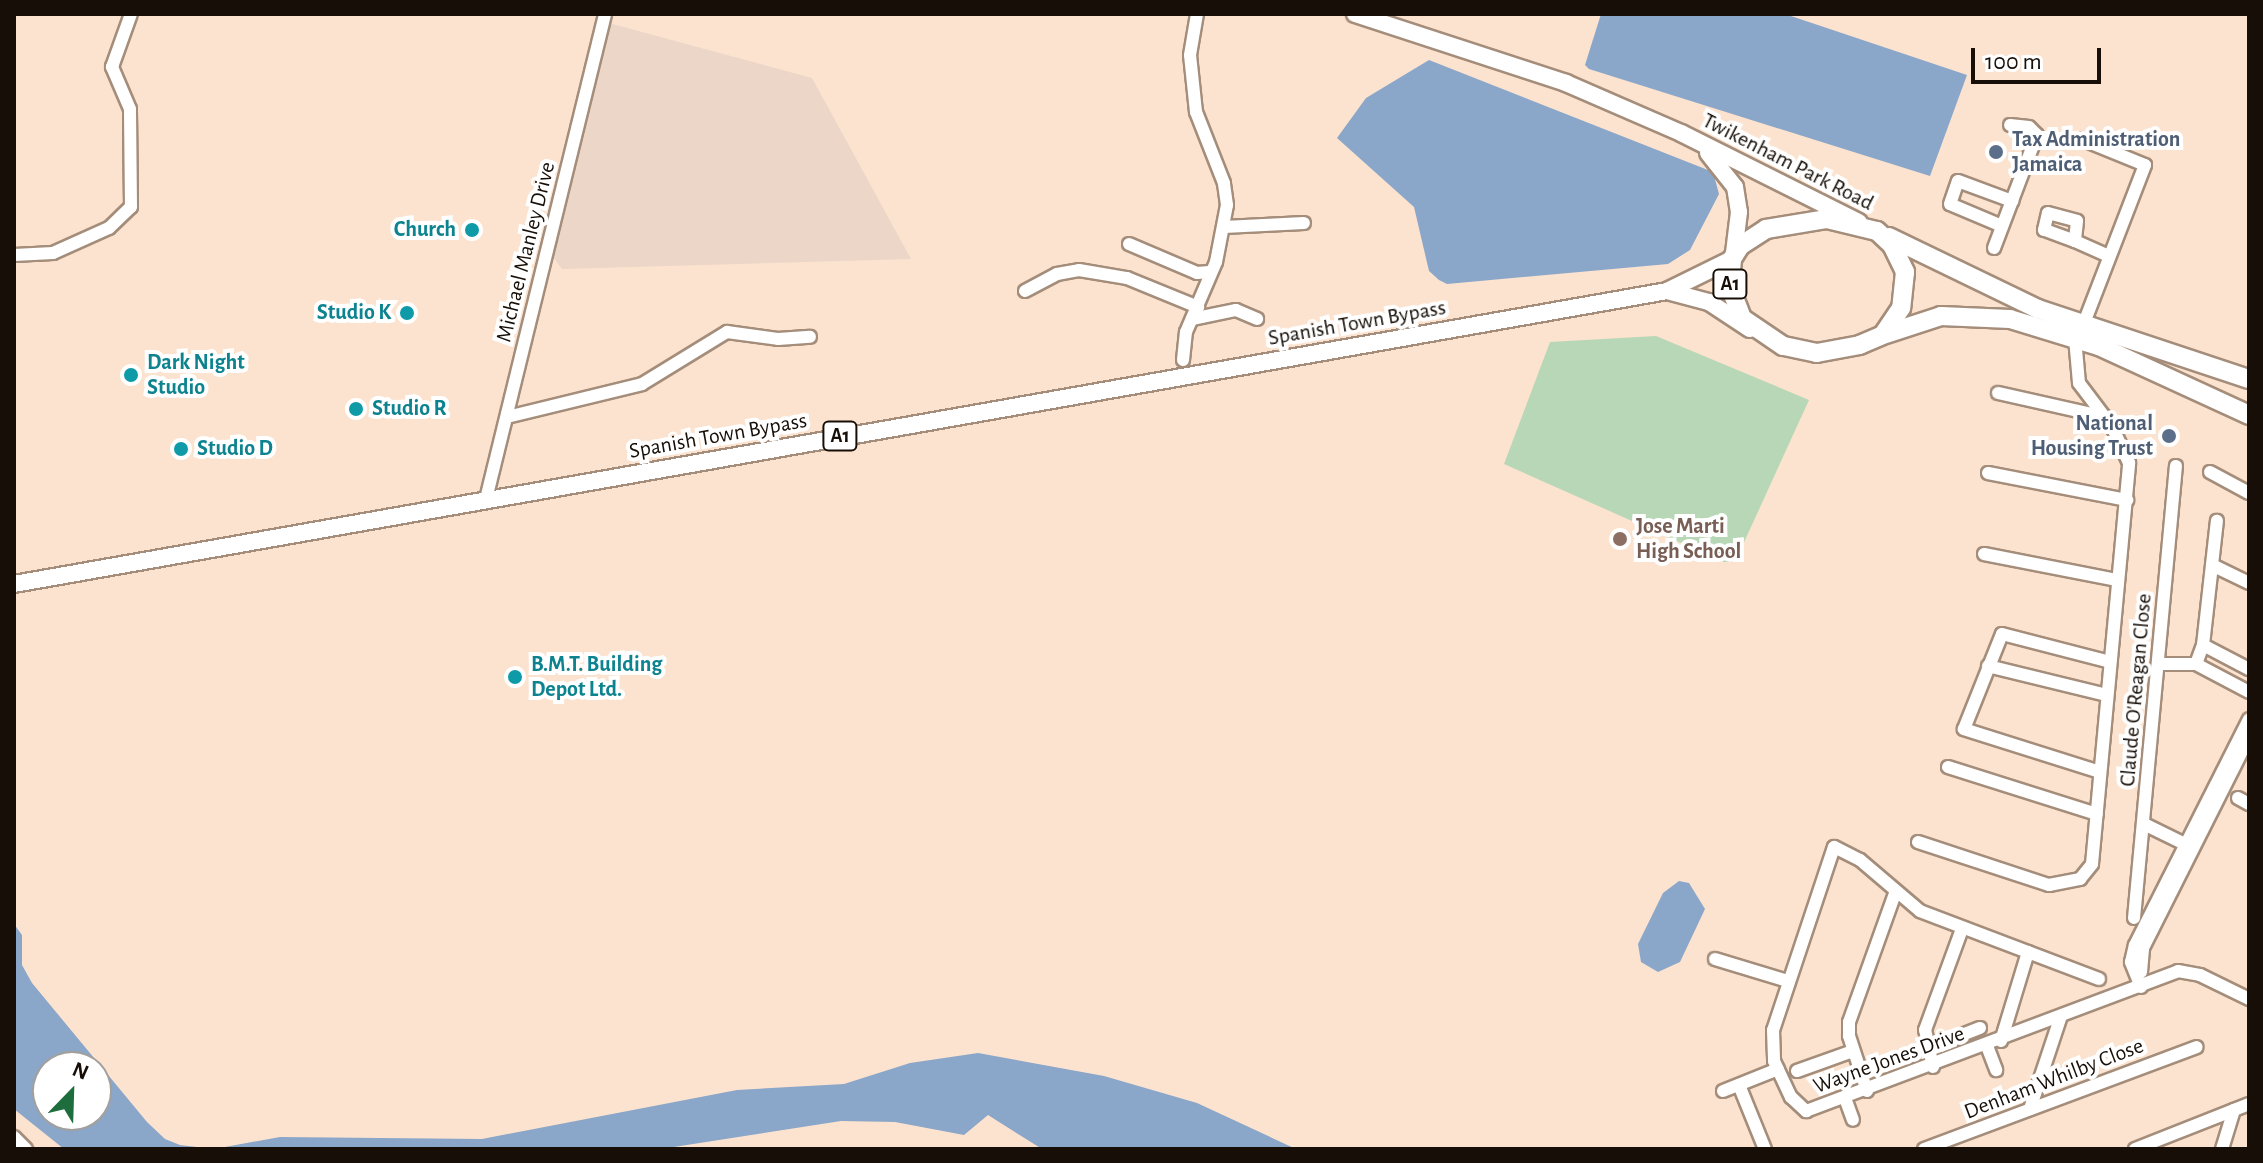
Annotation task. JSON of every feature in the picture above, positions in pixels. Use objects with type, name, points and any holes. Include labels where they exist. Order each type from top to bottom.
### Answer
[{"type":"highway","name":"A1","points":[[2249,379],[2079,332],[1977,314],[1941,316],[1817,353],[1783,346],[1751,330],[1732,298],[1733,256],[1766,229],[1799,220],[1827,219],[1880,233],[2079,332],[2249,415]]},
{"type":"highway","points":[[1880,233],[1899,256],[1906,284],[1897,319],[1883,335]]},
{"type":"main road","points":[[1355,14],[1566,83],[1681,133]]},
{"type":"main road","name":"Twikenham Park Road","points":[[1681,133],[1880,233]]},
{"type":"main road","name":"Twikenham Park Road","points":[[1681,133],[1730,174],[1739,212],[1733,256]]},
{"type":"main road","name":"Spanish Town Bypass","points":[[14,584],[1667,291],[1733,256]]},
{"type":"main road","name":"Spanish Town Bypass","points":[[1667,291],[1709,302],[1751,330]]},
{"type":"street","points":[[14,255],[53,253],[109,228],[131,207],[130,109],[112,67],[131,14]]},
{"type":"street","name":"Michael Manley Drive","points":[[486,499],[605,14]]},
{"type":"street","points":[[1183,360],[1224,227],[1224,183],[1196,112],[1190,55],[1197,14]]},
{"type":"street","points":[[1994,248],[2037,135],[2029,127],[2010,125]]},
{"type":"street","points":[[1918,842],[2049,885],[2080,879],[2092,864],[2129,463],[2105,417],[2079,383],[2079,332],[2145,165],[2081,139]]},
{"type":"street","points":[[2002,226],[1950,204],[1958,181],[2012,201]]},
{"type":"street","points":[[1224,227],[1304,223]]},
{"type":"street","points":[[2075,241],[2109,256]]},
{"type":"street","points":[[1129,244],[1197,273],[1209,272]]},
{"type":"street","points":[[1025,291],[1057,274],[1079,270],[1127,278],[1195,313],[1236,310],[1257,319]]},
{"type":"street","points":[[507,417],[642,384],[727,332],[778,339],[810,337]]},
{"type":"street","points":[[1998,393],[2105,417]]},
{"type":"street","points":[[2220,401],[2249,423]]},
{"type":"street","name":"Claude O'Reagan Close","points":[[2134,918],[2176,466]]},
{"type":"street","points":[[2210,472],[2249,493]]},
{"type":"street","points":[[1988,473],[2127,500]]},
{"type":"street","points":[[2196,664],[2203,645],[2217,521]]},
{"type":"street","points":[[1984,554],[2117,580]]},
{"type":"street","points":[[2212,565],[2249,583]]},
{"type":"street","points":[[2100,772],[1967,732],[1964,725],[2002,634],[2110,662]]},
{"type":"street","points":[[2203,645],[2249,669]]},
{"type":"street","points":[[2158,664],[2196,664],[2249,692]]},
{"type":"street","points":[[1988,666],[2107,695]]},
{"type":"street","points":[[2189,846],[2249,719]]},
{"type":"street","points":[[2144,986],[2133,951],[2249,737]]},
{"type":"street","points":[[1948,767],[2097,814]]},
{"type":"street","points":[[2144,824],[2189,846]]},
{"type":"street","name":"Wayne Jones Drive","points":[[1896,891],[1860,860],[1834,847],[1773,1030],[1778,1069],[1802,1110],[1867,1091],[2186,971],[2249,999]]},
{"type":"street","points":[[1867,1091],[1853,1051],[1849,1022],[1896,891],[1920,911],[2099,979]]},
{"type":"street","points":[[1933,1067],[1926,1049],[1925,1030],[1962,929]]},
{"type":"street","points":[[2001,1041],[2028,952]]},
{"type":"street","points":[[1715,959],[1788,981]]},
{"type":"street","points":[[2030,1109],[2060,1019]]},
{"type":"street","points":[[1926,1049],[1980,1028]]},
{"type":"street","points":[[1987,1046],[1996,1070]]},
{"type":"street","name":"Denham Whilby Close","points":[[1924,1149],[2197,1047]]},
{"type":"street","points":[[1797,1071],[1853,1051]]},
{"type":"street","points":[[1723,1091],[1778,1069]]},
{"type":"street","points":[[1739,1085],[1765,1149]]},
{"type":"street","points":[[1845,1098],[1853,1120]]},
{"type":"street","points":[[2143,1147],[2249,1104]]},
{"type":"street","points":[[2222,1149],[2234,1110]]},
{"type":"street","points":[[14,1137],[26,1149]]},
{"type":"shaded area","points":[[605,22],[812,78],[911,259],[562,269],[549,251]]},
{"type":"green space","points":[[1656,336],[1809,400],[1735,562],[1724,562],[1504,464],[1550,342]]},
{"type":"water","points":[[1601,14],[1785,14],[1967,75],[1930,176],[1589,69],[1585,65]]},
{"type":"water","points":[[1429,60],[1713,172],[1719,194],[1690,250],[1668,264],[1447,284],[1439,280],[1429,271],[1414,207],[1337,138],[1366,98]]},
{"type":"water","points":[[1679,881],[1689,883],[1705,909],[1680,962],[1658,972],[1641,962],[1638,944],[1663,893]]},
{"type":"water","points":[[14,924],[22,935],[22,965],[32,983],[88,1051],[32,1051],[32,1123],[14,1109]]},
{"type":"water","points":[[978,1053],[1104,1076],[1197,1103],[1296,1149],[1042,1149],[988,1115],[964,1135],[895,1122],[841,1121],[661,1149],[214,1149],[280,1137],[482,1139],[737,1090],[844,1084],[910,1063]]},
{"type":"water","points":[[112,1080],[165,1139],[180,1145],[214,1149],[64,1149],[42,1131],[112,1131]]},
{"type":"place","name":"Tax Administration Jamaica","points":[[1996,152]]},
{"type":"place","name":"Church","points":[[472,230]]},
{"type":"place","name":"Studio K","points":[[407,313]]},
{"type":"place","name":"Dark Night Studio","points":[[131,375]]},
{"type":"place","name":"Studio R","points":[[356,409]]},
{"type":"place","name":"National Housing Trust","points":[[2169,436]]},
{"type":"place","name":"Studio D","points":[[181,449]]},
{"type":"place","name":"Jose Marti High School","points":[[1620,539]]},
{"type":"place","name":"B.M.T. Building Depot Ltd.","points":[[515,677]]}]
